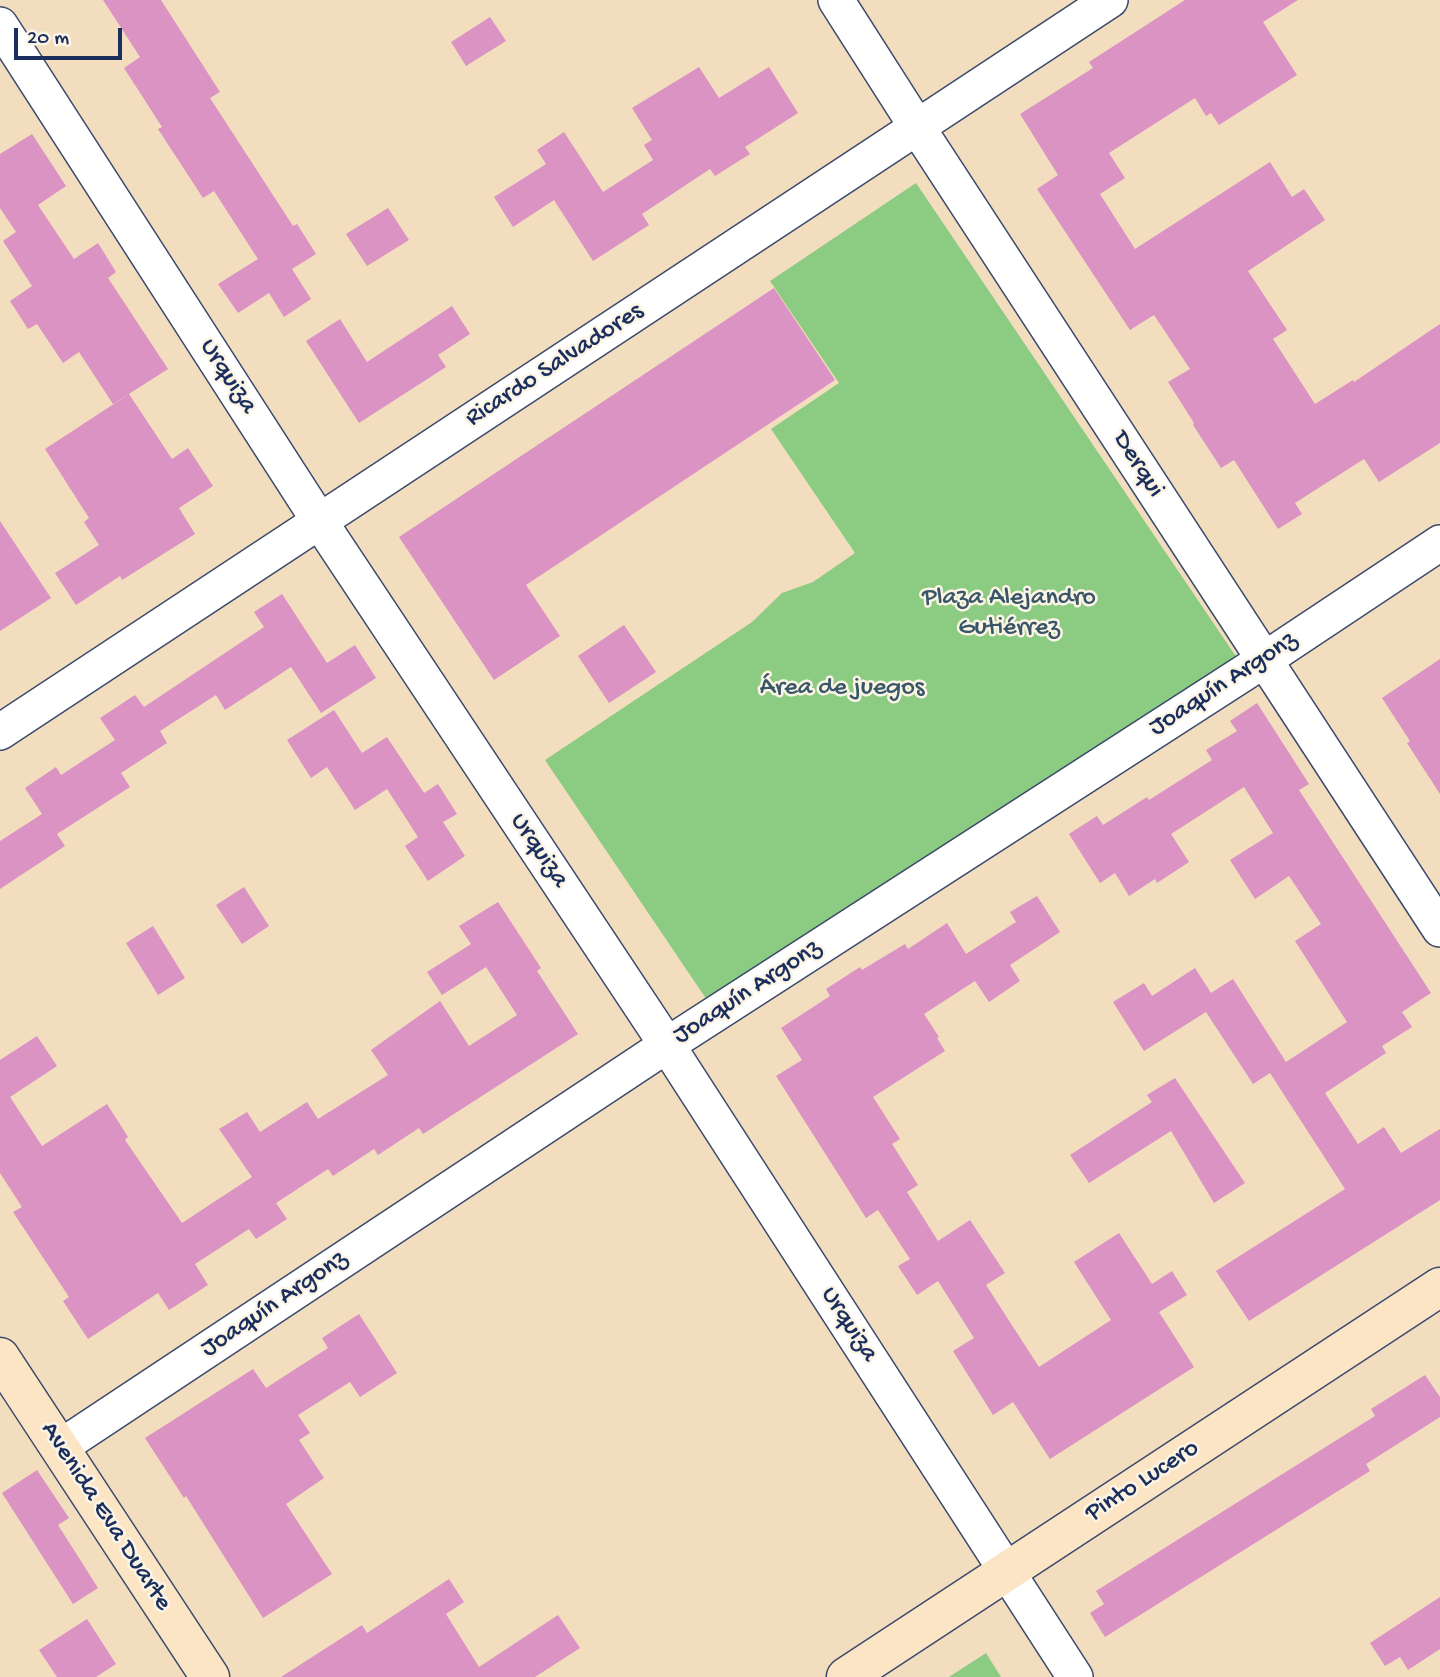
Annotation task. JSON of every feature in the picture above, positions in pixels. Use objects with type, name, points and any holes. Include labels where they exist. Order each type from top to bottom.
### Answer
[{"type":"street","name":"Derqui","points":[[836,0],[916,127],[1440,929]]},
{"type":"street","name":"Ricardo Salvadores","points":[[0,732],[1110,0]]},
{"type":"street","name":"Urquiza","points":[[0,25],[320,522],[667,1045],[1075,1677]]},
{"type":"street","name":"Joaquín Argonz","points":[[59,1448],[667,1045],[1264,660],[1440,543]]},
{"type":"street","name":"Pinto Lucero","points":[[846,1677],[1440,1287]]},
{"type":"street","name":"Avenida Eva Duarte","points":[[0,1357],[210,1677]]},
{"type":"green space","name":"Plaza Alejandro Gutiérrez","points":[[916,183],[1237,658],[713,1009],[545,760],[752,622],[782,593],[813,582],[855,553],[771,429],[839,383],[770,281]]},
{"type":"green space","points":[[986,1653],[1001,1677],[949,1677]]},
{"type":"building","points":[[103,0],[161,0],[220,92],[210,98],[293,226],[297,224],[316,254],[292,269],[311,299],[284,317],[269,293],[238,313],[218,284],[258,259],[214,191],[203,198],[158,129],[162,127],[124,68],[140,57]]},
{"type":"building","points":[[1185,0],[1298,0],[1263,22],[1297,75],[1219,125],[1211,113],[1206,116],[1195,98],[1109,153],[1125,178],[1100,194],[1135,249],[1270,162],[1292,197],[1304,189],[1325,220],[1248,271],[1287,330],[1273,339],[1315,404],[1353,380],[1354,382],[1440,324],[1440,443],[1379,482],[1364,459],[1295,503],[1302,514],[1278,529],[1234,460],[1221,468],[1168,382],[1190,369],[1154,315],[1130,330],[1037,189],[1058,175],[1020,114],[1093,68],[1089,62]]},
{"type":"building","points":[[490,17],[506,41],[466,66],[451,42]]},
{"type":"building","points":[[699,67],[719,98],[769,67],[798,113],[745,147],[750,154],[715,176],[710,169],[642,214],[649,225],[593,261],[554,200],[513,227],[494,197],[546,164],[537,150],[564,132],[603,192],[653,160],[644,145],[652,140],[632,108]]},
{"type":"building","points":[[32,134],[66,186],[38,205],[74,259],[98,243],[116,272],[108,278],[168,369],[113,404],[79,352],[63,363],[37,324],[28,329],[10,301],[32,286],[3,241],[16,232],[0,208],[0,154]]},
{"type":"building","points":[[388,208],[409,240],[367,266],[346,234]]},
{"type":"building","points":[[774,288],[835,380],[526,585],[560,636],[494,680],[399,537]]},
{"type":"building","points":[[452,306],[470,334],[438,355],[446,367],[359,423],[306,341],[340,319],[367,362]]},
{"type":"building","points":[[129,394],[172,459],[188,448],[213,486],[179,508],[195,534],[122,580],[120,576],[76,605],[55,573],[99,545],[84,522],[89,518],[45,449]]},
{"type":"building","points":[[0,521],[51,598],[0,631]]},
{"type":"building","points":[[282,594],[327,663],[355,645],[376,678],[321,713],[291,667],[225,710],[216,695],[160,731],[167,743],[121,773],[130,787],[57,834],[65,846],[0,889],[0,841],[42,814],[25,788],[56,767],[61,775],[115,740],[100,718],[135,695],[144,707],[264,627],[254,612]]},
{"type":"building","points":[[624,625],[656,672],[609,703],[578,656]]},
{"type":"building","points":[[1440,659],[1440,794],[1382,698]]},
{"type":"building","points":[[1257,703],[1309,784],[1299,790],[1431,993],[1402,1012],[1412,1027],[1382,1046],[1386,1053],[1325,1093],[1358,1144],[1384,1127],[1401,1153],[1440,1129],[1440,1200],[1249,1321],[1216,1271],[1345,1189],[1270,1073],[1253,1084],[1206,1012],[1144,1051],[1113,1002],[1144,983],[1152,996],[1195,968],[1211,993],[1233,979],[1286,1062],[1347,1022],[1295,941],[1321,924],[1289,876],[1255,899],[1230,860],[1273,833],[1244,787],[1171,834],[1189,862],[1157,883],[1155,879],[1129,896],[1115,873],[1100,883],[1069,834],[1097,816],[1103,825],[1212,760],[1206,750],[1237,731],[1230,721]]},
{"type":"building","points":[[334,710],[362,753],[387,737],[424,793],[438,784],[457,814],[443,822],[465,856],[428,881],[405,846],[418,837],[387,789],[355,810],[327,767],[311,778],[287,740]]},
{"type":"building","points":[[244,887],[269,926],[242,944],[216,905]]},
{"type":"building","points":[[1037,896],[1060,932],[1010,965],[1020,981],[989,1002],[975,981],[924,1014],[945,1051],[873,1097],[900,1139],[892,1144],[918,1185],[907,1192],[938,1241],[970,1220],[1005,1273],[986,1285],[1039,1367],[1111,1320],[1074,1262],[1119,1233],[1152,1284],[1172,1271],[1187,1295],[1159,1312],[1194,1367],[1050,1459],[1013,1402],[993,1415],[953,1351],[974,1338],[938,1281],[917,1295],[898,1266],[910,1259],[878,1210],[866,1218],[776,1076],[802,1060],[781,1028],[830,996],[826,989],[860,967],[862,970],[905,944],[908,949],[947,923],[966,954],[1016,922],[1010,912]]},
{"type":"building","points":[[498,902],[541,968],[537,971],[578,1034],[423,1134],[419,1128],[378,1155],[374,1149],[333,1176],[328,1169],[276,1203],[287,1219],[256,1239],[249,1229],[195,1264],[208,1285],[169,1310],[158,1293],[88,1339],[63,1301],[69,1297],[13,1212],[22,1207],[0,1173],[0,1060],[37,1036],[57,1066],[10,1097],[42,1146],[107,1104],[128,1137],[125,1140],[182,1223],[252,1177],[219,1129],[247,1112],[260,1132],[307,1102],[318,1119],[388,1075],[371,1050],[440,1001],[469,1046],[517,1015],[486,967],[442,995],[427,972],[471,944],[459,926]]},
{"type":"building","points":[[153,926],[185,978],[158,995],[126,943]]},
{"type":"building","points":[[1175,1078],[1245,1183],[1214,1203],[1171,1131],[1089,1183],[1070,1155],[1152,1102],[1147,1095]]},
{"type":"building","points":[[359,1314],[397,1373],[360,1397],[350,1382],[298,1415],[310,1433],[299,1440],[324,1478],[286,1504],[332,1574],[263,1618],[186,1496],[184,1498],[145,1438],[253,1369],[266,1388],[328,1348],[322,1338]]},
{"type":"building","points":[[1425,1375],[1440,1397],[1440,1417],[1366,1464],[1370,1471],[1105,1637],[1090,1613],[1104,1604],[1096,1591],[1375,1416],[1371,1409]]},
{"type":"building","points":[[37,1470],[69,1518],[58,1525],[98,1588],[73,1604],[2,1493]]},
{"type":"building","points":[[449,1579],[464,1602],[446,1614],[479,1667],[558,1615],[580,1648],[535,1677],[281,1677],[362,1625],[367,1633]]},
{"type":"building","points":[[1440,1597],[1440,1649],[1408,1670],[1400,1657],[1385,1666],[1370,1643]]},
{"type":"building","points":[[87,1619],[116,1664],[96,1677],[57,1677],[39,1650]]},
{"type":"park label","name":"Área de juegos","points":[[842,689]]}]
